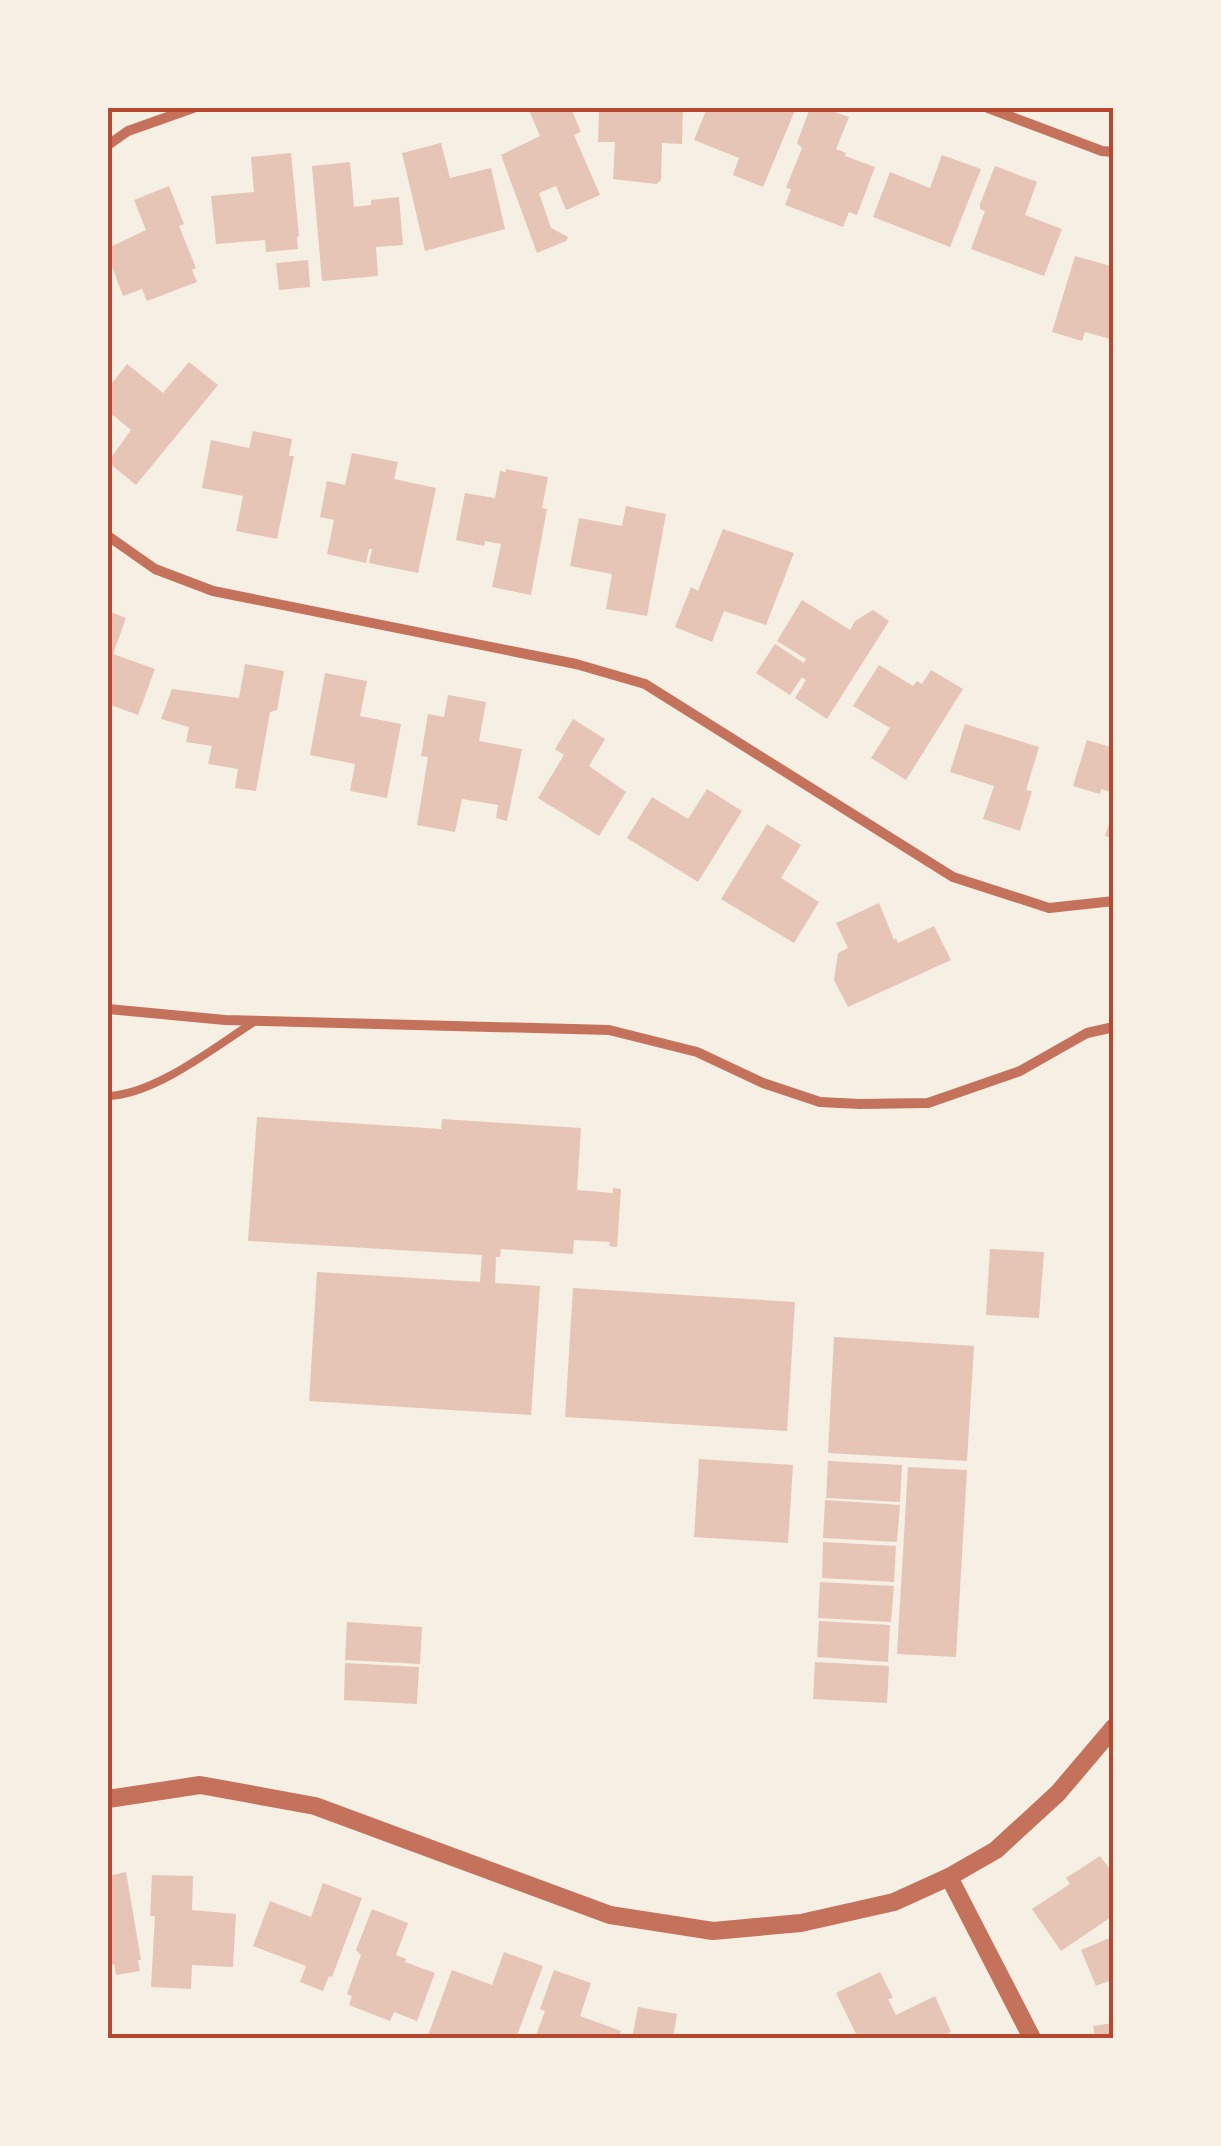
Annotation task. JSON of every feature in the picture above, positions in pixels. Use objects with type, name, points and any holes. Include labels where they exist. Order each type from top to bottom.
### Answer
[{"type":"street","points":[[108,146],[128,130],[193,108]]},
{"type":"street","points":[[988,108],[1102,152],[1114,152]]},
{"type":"street","points":[[108,536],[155,569],[213,591],[576,664],[645,684],[953,877],[1049,908],[1114,901]]},
{"type":"street","points":[[108,1009],[256,1021],[609,1030],[697,1052],[763,1083],[820,1102],[860,1104],[928,1104],[1020,1071],[1087,1033],[1114,1026]]},
{"type":"street","points":[[108,1799],[200,1785],[315,1806],[610,1915],[713,1932],[801,1923],[894,1902],[950,1877],[996,1850],[1058,1793],[1114,1728]]},
{"type":"street","points":[[950,1877],[1032,2038]]},
{"type":"lane","points":[[108,1096],[124,1095],[180,1070],[256,1021]]},
{"type":"building","points":[[528,108],[571,108],[581,132],[574,135],[600,195],[566,210],[556,186],[539,193],[551,228],[568,237],[537,253],[501,155],[540,136]]},
{"type":"building","points":[[599,108],[683,108],[682,144],[662,143],[661,180],[656,184],[613,179],[615,142],[598,142]]},
{"type":"building","points":[[707,108],[796,108],[763,187],[733,175],[739,158],[694,140]]},
{"type":"building","points":[[810,108],[849,117],[836,149],[875,167],[857,215],[849,212],[843,227],[785,205],[791,189],[786,188],[802,148],[797,143]]},
{"type":"building","points":[[441,143],[450,178],[491,168],[505,229],[425,251],[402,153]]},
{"type":"building","points":[[291,153],[298,249],[266,252],[265,240],[216,244],[211,196],[254,192],[251,157]]},
{"type":"building","points":[[942,155],[981,169],[950,247],[873,217],[890,172],[930,188]]},
{"type":"building","points":[[350,162],[354,207],[371,205],[371,200],[399,197],[403,245],[376,247],[378,276],[322,281],[312,166]]},
{"type":"building","points":[[995,166],[1037,182],[1025,215],[1062,229],[1044,276],[971,249],[985,211],[980,204]]},
{"type":"building","points":[[169,186],[184,224],[179,226],[196,268],[192,270],[197,282],[147,301],[142,289],[123,296],[108,248],[146,230],[134,200]]},
{"type":"building","points":[[1075,256],[1114,267],[1114,340],[1085,332],[1082,341],[1052,332]]},
{"type":"building","points":[[308,260],[310,287],[279,290],[276,263]]},
{"type":"building","points":[[189,362],[218,385],[136,485],[108,462],[131,430],[108,411],[108,388],[127,364],[163,393]]},
{"type":"building","points":[[253,431],[292,439],[289,456],[294,456],[277,539],[236,531],[243,496],[202,488],[211,440],[249,448]]},
{"type":"building","points":[[352,453],[398,462],[394,479],[436,488],[418,573],[369,563],[372,549],[366,563],[327,554],[334,520],[320,517],[327,481],[345,485]]},
{"type":"building","points":[[500,471],[548,477],[542,508],[547,509],[531,595],[492,587],[501,544],[485,541],[484,546],[456,540],[465,493],[495,498]]},
{"type":"building","points":[[626,506],[666,514],[647,616],[606,609],[612,574],[570,566],[579,518],[622,526]]},
{"type":"building","points":[[723,529],[794,553],[766,625],[724,611],[712,642],[675,627],[691,587],[698,591]]},
{"type":"building","points":[[802,600],[850,630],[855,621],[873,610],[889,621],[827,719],[795,698],[806,680],[802,677],[790,695],[756,673],[775,644],[804,663],[806,659],[777,641]]},
{"type":"building","points":[[108,611],[126,618],[113,654],[155,669],[138,715],[108,704]]},
{"type":"building","points":[[245,664],[284,671],[277,710],[270,712],[256,791],[235,788],[238,769],[208,764],[212,746],[186,742],[189,727],[161,719],[172,689],[239,698]]},
{"type":"building","points":[[879,665],[913,686],[917,681],[922,684],[931,670],[963,689],[906,780],[871,758],[890,728],[853,706]]},
{"type":"building","points":[[325,673],[367,681],[360,716],[401,724],[387,798],[350,791],[355,764],[310,755]]},
{"type":"building","points":[[448,695],[486,702],[479,741],[522,749],[507,821],[496,818],[498,805],[462,799],[455,832],[417,825],[428,757],[421,756],[428,714],[444,717]]},
{"type":"building","points":[[573,719],[605,739],[589,766],[626,792],[599,836],[538,798],[564,755],[555,749]]},
{"type":"building","points":[[965,724],[1039,747],[1026,790],[1032,791],[1020,831],[983,819],[994,786],[950,772]]},
{"type":"building","points":[[1087,740],[1114,748],[1114,793],[1101,789],[1100,794],[1073,786]]},
{"type":"building","points":[[707,789],[742,811],[698,882],[627,838],[652,797],[688,819]]},
{"type":"building","points":[[1114,812],[1114,838],[1105,836]]},
{"type":"building","points":[[767,824],[801,845],[781,878],[819,902],[794,943],[721,899]]},
{"type":"building","points":[[879,903],[894,940],[898,943],[934,926],[951,960],[848,1007],[834,980],[838,953],[848,948],[836,923]]},
{"type":"building","points":[[257,1117],[441,1129],[442,1119],[581,1128],[577,1190],[613,1193],[613,1188],[621,1189],[617,1247],[609,1246],[610,1242],[574,1240],[573,1254],[501,1249],[500,1257],[496,1257],[495,1283],[540,1286],[531,1415],[309,1401],[317,1272],[480,1282],[482,1255],[248,1241]]},
{"type":"building","points":[[990,1249],[1044,1252],[1039,1318],[986,1315]]},
{"type":"building","points":[[573,1288],[795,1302],[787,1431],[565,1417]]},
{"type":"building","points":[[834,1337],[974,1346],[967,1461],[828,1453]]},
{"type":"building","points":[[699,1459],[793,1465],[788,1543],[694,1537]]},
{"type":"building","points":[[828,1461],[902,1465],[900,1502],[826,1498]]},
{"type":"building","points":[[908,1467],[967,1470],[956,1657],[897,1654]]},
{"type":"building","points":[[825,1500],[900,1505],[897,1542],[823,1538]]},
{"type":"building","points":[[823,1542],[896,1546],[894,1582],[822,1578]]},
{"type":"building","points":[[820,1582],[894,1586],[891,1622],[818,1618]]},
{"type":"building","points":[[819,1621],[890,1625],[888,1662],[817,1657]]},
{"type":"building","points":[[347,1622],[422,1627],[420,1664],[345,1660]]},
{"type":"building","points":[[815,1662],[889,1666],[887,1703],[813,1699]]},
{"type":"building","points":[[345,1663],[419,1667],[417,1704],[344,1700]]},
{"type":"building","points":[[1100,1856],[1114,1875],[1114,1915],[1061,1951],[1032,1909],[1070,1884],[1066,1878]]},
{"type":"building","points":[[126,1872],[140,1971],[116,1975],[114,1964],[108,1966],[108,1876]]},
{"type":"building","points":[[152,1875],[193,1876],[192,1910],[236,1914],[233,1967],[192,1965],[191,1989],[151,1987],[155,1916],[150,1916]]},
{"type":"building","points":[[323,1883],[362,1898],[323,1991],[300,1982],[306,1966],[253,1946],[270,1901],[311,1917]]},
{"type":"building","points":[[372,1909],[408,1923],[396,1955],[435,1973],[417,2021],[394,2012],[390,2021],[349,2005],[352,1996],[347,1994],[361,1955],[356,1950]]},
{"type":"building","points":[[1114,1936],[1114,1979],[1096,1986],[1081,1950]]},
{"type":"building","points":[[504,1952],[543,1966],[516,2038],[427,2038],[452,1970],[492,1985]]},
{"type":"building","points":[[554,1970],[591,1983],[580,2016],[621,2031],[619,2038],[535,2038]]},
{"type":"building","points":[[880,1972],[893,1998],[888,1999],[896,2015],[935,1996],[951,2032],[937,2038],[858,2038],[836,1993]]},
{"type":"building","points":[[638,2007],[677,2014],[673,2038],[632,2038]]},
{"type":"building","points":[[1114,2023],[1114,2038],[1095,2038],[1093,2026]]}]
